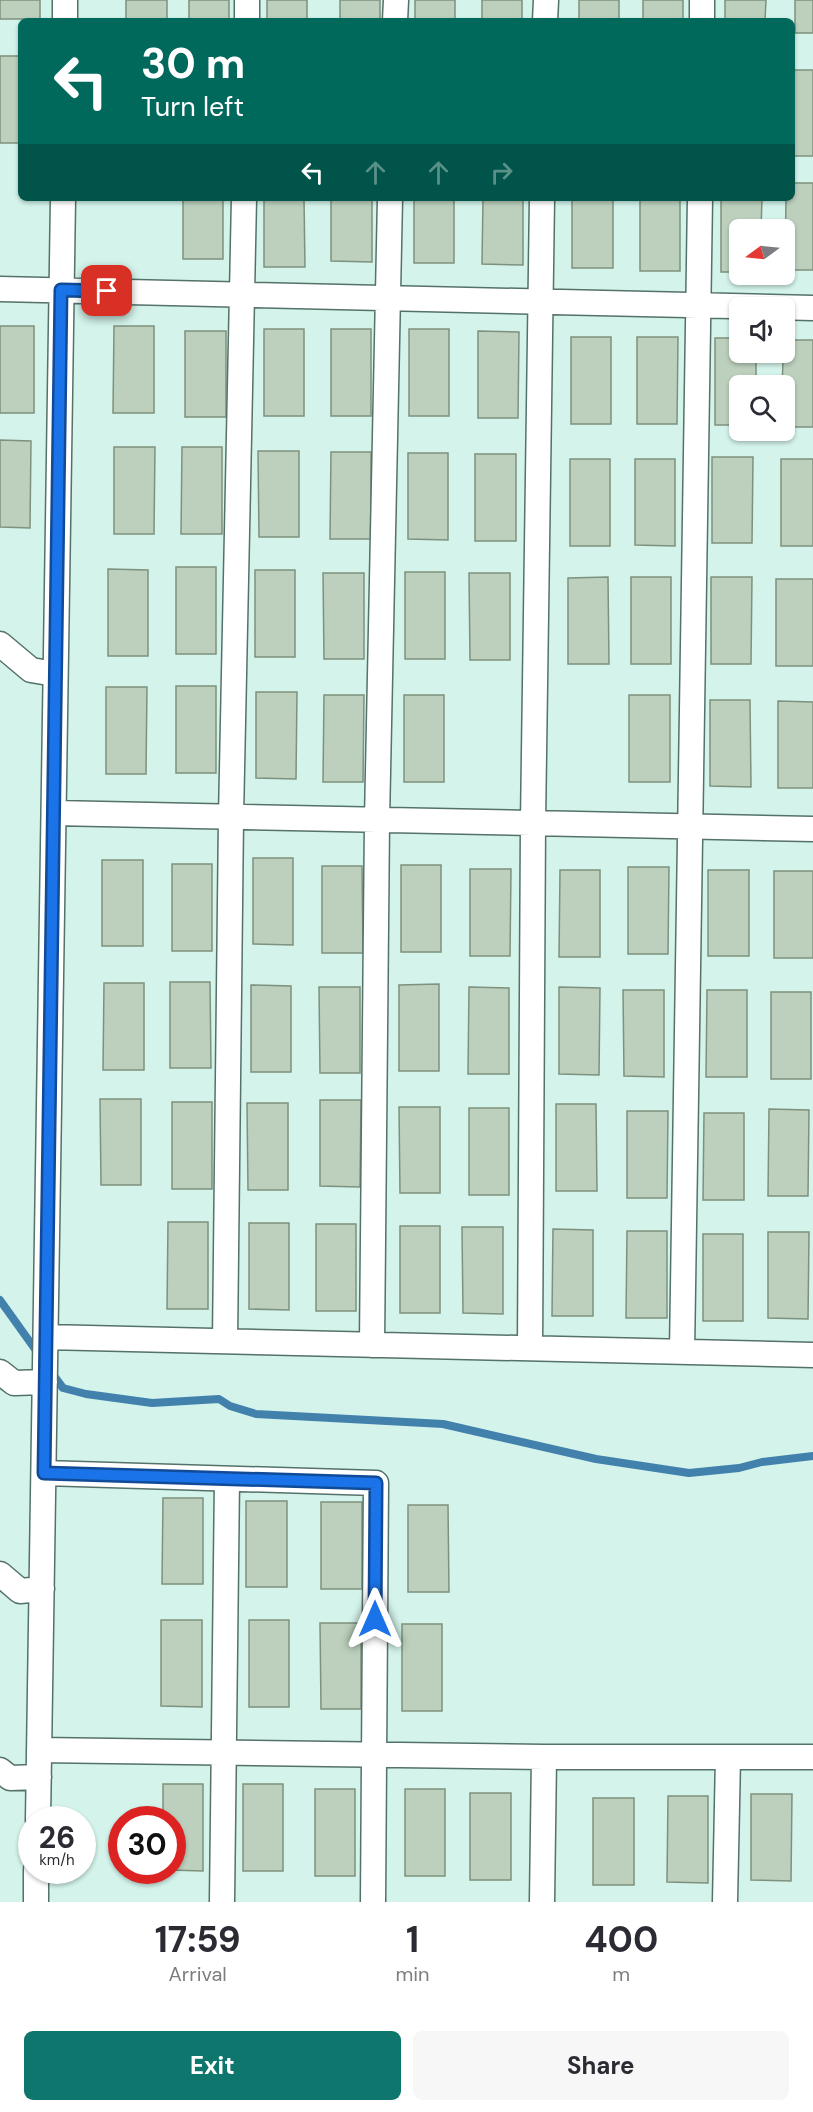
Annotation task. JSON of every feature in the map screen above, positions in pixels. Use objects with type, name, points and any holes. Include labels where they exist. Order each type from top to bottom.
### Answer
[{"type":"street","points":[[65,0],[65,18]]},
{"type":"street","points":[[247,0],[247,18]]},
{"type":"street","points":[[395,18],[396,0]]},
{"type":"street","points":[[546,0],[546,18]]},
{"type":"street","points":[[702,0],[702,18]]},
{"type":"street","points":[[38,1806],[63,201]]},
{"type":"street","points":[[225,1341],[231,817],[244,201]]},
{"type":"street","points":[[372,1345],[377,820],[390,201]]},
{"type":"street","points":[[530,1348],[533,823],[542,201]]},
{"type":"street","points":[[682,1352],[688,826],[700,201]]},
{"type":"street","points":[[0,289],[813,308]]},
{"type":"street","points":[[0,644],[30,670],[56,674]]},
{"type":"street","points":[[54,813],[813,829]]},
{"type":"street","points":[[46,1337],[813,1355]]},
{"type":"street","points":[[0,1372],[14,1383],[45,1382]]},
{"type":"street","points":[[44,1473],[376,1483],[373,1902]]},
{"type":"street","points":[[222,1902],[227,1479]]},
{"type":"street","points":[[0,1574],[20,1591],[42,1589]]},
{"type":"street","points":[[39,1750],[544,1757],[813,1757]]},
{"type":"street","points":[[542,1902],[544,1757]]},
{"type":"street","points":[[725,1902],[728,1757]]},
{"type":"street","points":[[0,1770],[10,1778],[39,1777]]},
{"type":"street","points":[[36,1884],[36,1902]]},
{"type":"building","points":[[0,0],[40,0],[40,18],[0,19]]},
{"type":"building","points":[[126,0],[167,0],[167,18],[126,18]]},
{"type":"building","points":[[189,0],[229,0],[229,18],[189,18]]},
{"type":"building","points":[[267,0],[307,0],[307,18],[267,18]]},
{"type":"building","points":[[340,0],[380,0],[380,18],[340,18]]},
{"type":"building","points":[[415,0],[455,0],[455,18],[415,18]]},
{"type":"building","points":[[482,0],[522,0],[522,18],[482,18]]},
{"type":"building","points":[[579,0],[619,0],[619,18],[579,18]]},
{"type":"building","points":[[643,0],[683,0],[683,18],[643,18]]},
{"type":"building","points":[[725,0],[766,0],[765,18],[725,18]]},
{"type":"building","points":[[795,0],[813,0],[813,33],[795,33]]},
{"type":"building","points":[[0,56],[18,56],[18,143],[0,143]]},
{"type":"building","points":[[795,70],[813,70],[813,156],[795,156]]},
{"type":"building","points":[[795,183],[813,183],[813,270],[795,270],[795,219],[786,219],[786,201],[795,201]]},
{"type":"building","points":[[183,201],[223,201],[223,259],[183,259]]},
{"type":"building","points":[[264,201],[304,201],[305,267],[264,267]]},
{"type":"building","points":[[331,201],[372,201],[372,262],[331,261]]},
{"type":"building","points":[[414,201],[454,201],[454,263],[414,263]]},
{"type":"building","points":[[483,201],[523,201],[523,265],[482,264]]},
{"type":"building","points":[[572,201],[613,201],[613,268],[572,268]]},
{"type":"building","points":[[640,201],[680,201],[680,271],[640,271]]},
{"type":"building","points":[[721,201],[762,201],[761,219],[729,219],[729,272],[721,272]]},
{"type":"building","points":[[0,326],[34,326],[34,413],[0,413]]},
{"type":"building","points":[[114,326],[154,326],[154,413],[113,413]]},
{"type":"building","points":[[264,329],[304,329],[304,416],[264,416]]},
{"type":"building","points":[[331,329],[371,329],[371,416],[331,416]]},
{"type":"building","points":[[409,329],[449,329],[449,416],[409,416]]},
{"type":"building","points":[[185,331],[226,331],[226,417],[185,417]]},
{"type":"building","points":[[478,331],[519,332],[518,418],[478,418]]},
{"type":"building","points":[[571,337],[611,337],[611,424],[571,424]]},
{"type":"building","points":[[637,337],[678,337],[677,424],[637,424]]},
{"type":"building","points":[[715,338],[729,338],[729,363],[756,363],[756,375],[729,375],[729,425],[715,425]]},
{"type":"building","points":[[795,340],[813,340],[813,427],[795,427],[795,375],[782,375],[783,363],[795,363]]},
{"type":"building","points":[[0,440],[31,441],[30,528],[0,527]]},
{"type":"building","points":[[114,447],[155,447],[154,534],[114,534]]},
{"type":"building","points":[[182,447],[222,447],[222,534],[181,534]]},
{"type":"building","points":[[258,451],[299,451],[299,537],[259,537]]},
{"type":"building","points":[[331,452],[371,452],[371,539],[330,539]]},
{"type":"building","points":[[408,453],[448,453],[448,540],[408,539]]},
{"type":"building","points":[[475,454],[516,454],[516,541],[475,541]]},
{"type":"building","points":[[712,457],[753,457],[752,543],[712,543]]},
{"type":"building","points":[[570,459],[610,459],[610,546],[570,546]]},
{"type":"building","points":[[635,459],[675,459],[675,546],[635,545]]},
{"type":"building","points":[[781,459],[813,459],[813,546],[781,546]]},
{"type":"building","points":[[176,567],[216,567],[216,654],[176,654]]},
{"type":"building","points":[[108,569],[148,570],[148,656],[108,656]]},
{"type":"building","points":[[255,570],[295,570],[295,657],[255,657]]},
{"type":"building","points":[[405,572],[445,572],[445,659],[405,659]]},
{"type":"building","points":[[323,573],[364,573],[364,659],[324,659]]},
{"type":"building","points":[[469,573],[510,573],[510,660],[470,660]]},
{"type":"building","points":[[608,577],[609,664],[568,664],[568,578]]},
{"type":"building","points":[[631,577],[671,577],[671,664],[631,664]]},
{"type":"building","points":[[711,577],[752,577],[751,664],[711,664]]},
{"type":"building","points":[[776,579],[813,579],[813,666],[776,666]]},
{"type":"building","points":[[176,686],[216,686],[216,773],[176,773]]},
{"type":"building","points":[[106,687],[147,687],[146,774],[106,774]]},
{"type":"building","points":[[256,692],[297,692],[296,779],[256,778]]},
{"type":"building","points":[[324,695],[364,695],[363,782],[323,782]]},
{"type":"building","points":[[404,695],[444,695],[444,782],[404,782]]},
{"type":"building","points":[[629,695],[670,695],[670,782],[629,782]]},
{"type":"building","points":[[710,700],[750,700],[751,787],[710,786]]},
{"type":"building","points":[[778,701],[813,702],[813,788],[778,788]]},
{"type":"building","points":[[253,858],[293,858],[293,945],[253,944]]},
{"type":"building","points":[[102,860],[143,860],[143,946],[102,946]]},
{"type":"building","points":[[172,864],[212,864],[212,951],[172,951]]},
{"type":"building","points":[[401,865],[441,865],[441,952],[401,952]]},
{"type":"building","points":[[322,866],[362,866],[363,953],[322,953]]},
{"type":"building","points":[[628,867],[669,867],[668,954],[628,954]]},
{"type":"building","points":[[470,869],[511,869],[510,956],[470,956]]},
{"type":"building","points":[[560,870],[600,870],[600,957],[559,957]]},
{"type":"building","points":[[708,870],[749,870],[749,956],[708,956]]},
{"type":"building","points":[[774,871],[813,871],[813,958],[774,958]]},
{"type":"building","points":[[170,982],[210,982],[211,1068],[170,1068]]},
{"type":"building","points":[[104,983],[144,983],[144,1070],[103,1070]]},
{"type":"building","points":[[439,984],[439,1071],[399,1071],[399,985]]},
{"type":"building","points":[[251,985],[291,986],[291,1072],[251,1072]]},
{"type":"building","points":[[319,987],[360,987],[360,1073],[320,1073]]},
{"type":"building","points":[[469,987],[509,988],[509,1074],[468,1074]]},
{"type":"building","points":[[559,987],[600,988],[599,1075],[559,1074]]},
{"type":"building","points":[[623,990],[664,990],[664,1077],[624,1076]]},
{"type":"building","points":[[707,990],[747,990],[747,1077],[706,1077]]},
{"type":"building","points":[[771,992],[811,992],[811,1079],[771,1079]]},
{"type":"building","points":[[100,1099],[141,1099],[141,1185],[101,1185]]},
{"type":"building","points":[[320,1100],[361,1100],[360,1187],[320,1186]]},
{"type":"building","points":[[172,1102],[212,1102],[212,1189],[172,1189]]},
{"type":"building","points":[[247,1103],[288,1103],[288,1190],[248,1190]]},
{"type":"building","points":[[556,1104],[596,1104],[597,1191],[556,1191]]},
{"type":"building","points":[[399,1107],[440,1107],[440,1193],[400,1193]]},
{"type":"building","points":[[469,1108],[509,1108],[509,1195],[469,1195]]},
{"type":"building","points":[[769,1109],[809,1110],[808,1196],[768,1196]]},
{"type":"building","points":[[627,1111],[668,1111],[667,1198],[627,1198]]},
{"type":"building","points":[[704,1113],[744,1113],[744,1200],[703,1200]]},
{"type":"building","points":[[168,1222],[208,1222],[208,1309],[167,1309]]},
{"type":"building","points":[[249,1223],[289,1223],[289,1310],[249,1309]]},
{"type":"building","points":[[316,1224],[356,1224],[356,1311],[316,1311]]},
{"type":"building","points":[[400,1226],[440,1226],[440,1313],[400,1313]]},
{"type":"building","points":[[462,1227],[503,1227],[503,1314],[463,1313]]},
{"type":"building","points":[[553,1229],[593,1230],[593,1316],[552,1316]]},
{"type":"building","points":[[627,1231],[667,1231],[667,1318],[626,1318]]},
{"type":"building","points":[[768,1232],[809,1232],[808,1319],[768,1318]]},
{"type":"building","points":[[703,1234],[743,1234],[743,1321],[703,1321]]},
{"type":"building","points":[[163,1498],[203,1498],[203,1584],[162,1584]]},
{"type":"building","points":[[246,1501],[287,1501],[287,1587],[246,1587]]},
{"type":"building","points":[[321,1502],[362,1502],[362,1589],[321,1589]]},
{"type":"building","points":[[408,1505],[448,1505],[449,1592],[408,1592]]},
{"type":"building","points":[[161,1620],[202,1620],[202,1707],[161,1706]]},
{"type":"building","points":[[249,1620],[289,1620],[289,1707],[249,1707]]},
{"type":"building","points":[[320,1623],[361,1623],[361,1709],[321,1709]]},
{"type":"building","points":[[402,1624],[442,1624],[442,1711],[402,1711]]},
{"type":"building","points":[[163,1784],[203,1784],[203,1871],[186,1870],[186,1806],[163,1806]]},
{"type":"building","points":[[243,1784],[283,1784],[283,1871],[243,1871]]},
{"type":"building","points":[[315,1789],[355,1789],[355,1876],[315,1876]]},
{"type":"building","points":[[405,1789],[445,1789],[445,1876],[405,1876]]},
{"type":"building","points":[[470,1793],[511,1793],[511,1880],[470,1880]]},
{"type":"building","points":[[751,1794],[792,1794],[791,1881],[751,1880]]},
{"type":"building","points":[[668,1796],[708,1796],[708,1883],[667,1882]]},
{"type":"building","points":[[593,1798],[634,1798],[634,1885],[593,1885]]},
{"type":"waterway","points":[[0,1300],[40,1356]]},
{"type":"waterway","points":[[51,1372],[63,1388],[86,1394],[152,1403],[219,1399],[230,1406],[256,1414],[443,1424],[596,1459],[689,1473],[739,1468],[762,1462],[813,1456]]},
{"type":"route","points":[[107,291],[61,290],[44,1473],[376,1483],[375,1619]]}]
